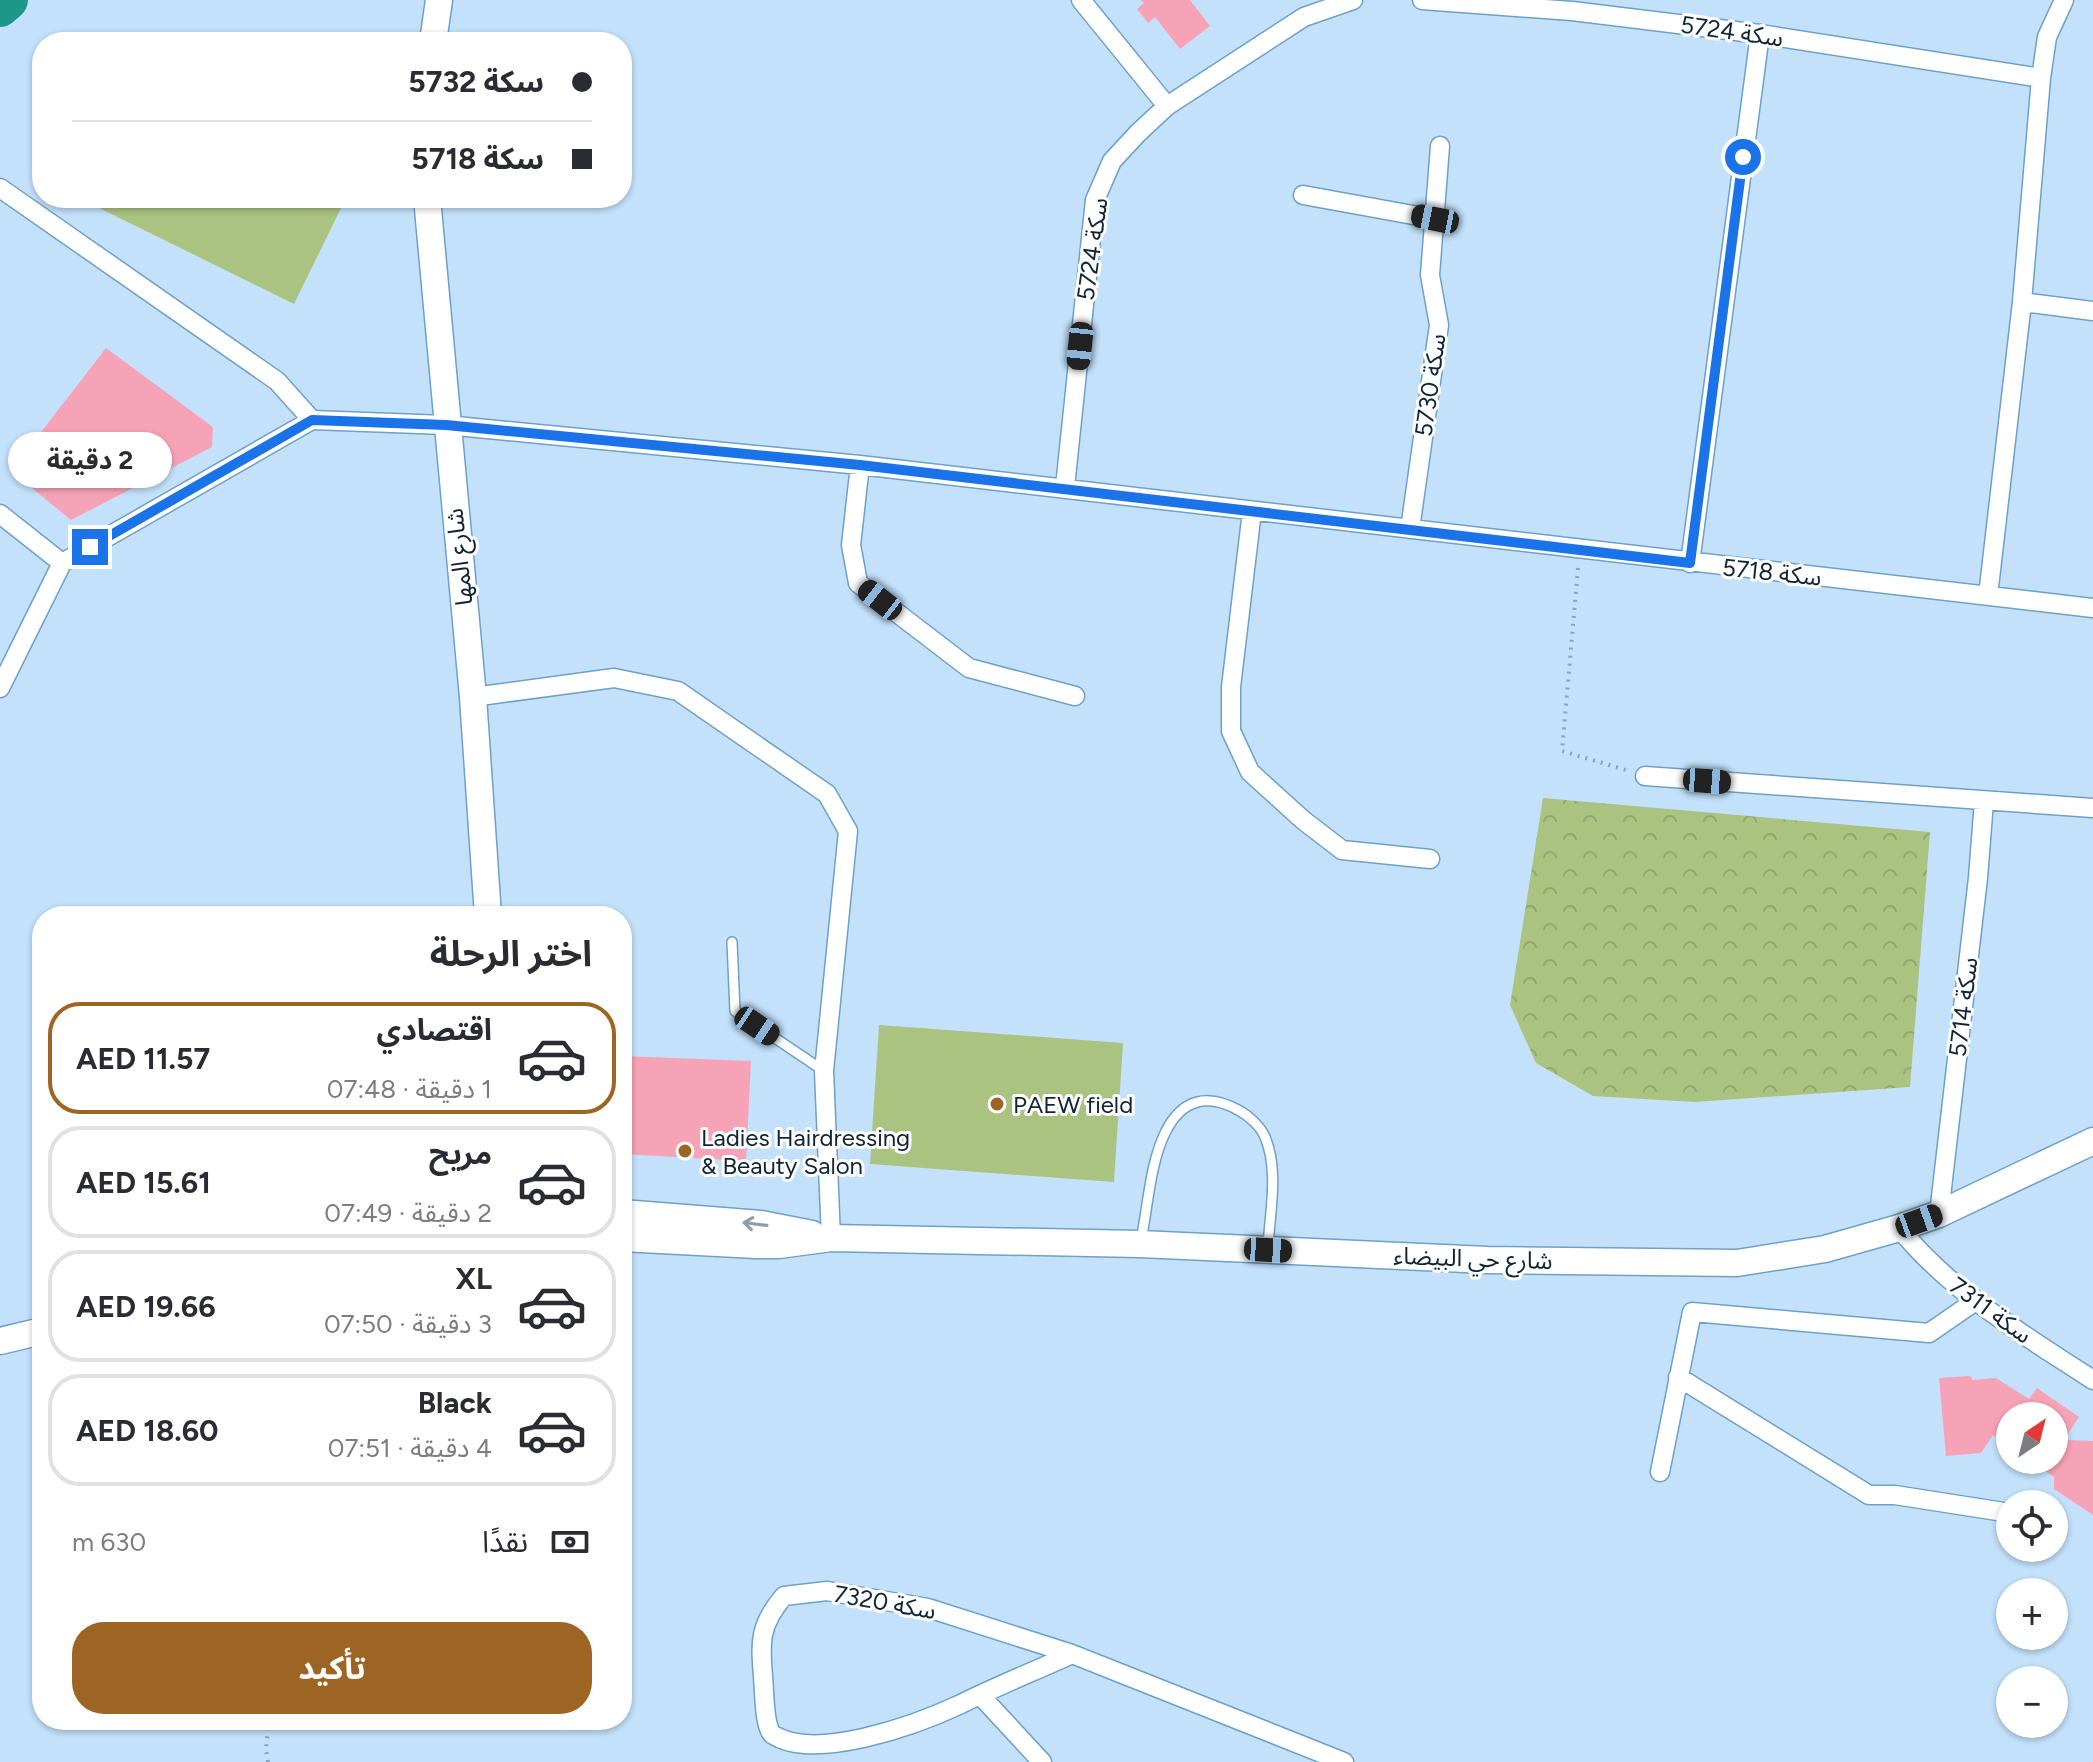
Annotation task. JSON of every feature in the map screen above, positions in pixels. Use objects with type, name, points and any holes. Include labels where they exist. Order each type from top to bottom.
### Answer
[{"type":"main road","points":[[434,32],[439,0]]},
{"type":"main road","name":"شارع المها","points":[[428,208],[473,697],[487,906]]},
{"type":"main road","name":"شارع حي البيضاء","points":[[831,1238],[1140,1244],[1487,1260],[1737,1263],[1825,1249],[1899,1228],[1939,1214],[2093,1141]]},
{"type":"main road","points":[[632,1214],[761,1224],[831,1238]]},
{"type":"main road","points":[[632,1239],[779,1245],[831,1238]]},
{"type":"main road","points":[[0,1341],[32,1333]]},
{"type":"street","points":[[1081,0],[1167,106]]},
{"type":"street","name":"سكة 5724","points":[[1065,487],[1095,200],[1112,161],[1167,106],[1304,17],[1353,0]]},
{"type":"street","name":"سكة 5724","points":[[1422,0],[1573,5],[2041,78]]},
{"type":"street","points":[[1988,596],[2022,302],[2041,78],[2047,37],[2064,0]]},
{"type":"street","points":[[1690,563],[1760,34]]},
{"type":"street","name":"سكة 5730","points":[[1410,529],[1439,325],[1430,275],[1440,146]]},
{"type":"street","points":[[0,188],[277,381],[312,420],[62,563],[0,688]]},
{"type":"street","points":[[1303,195],[1435,219]]},
{"type":"street","points":[[2022,302],[2093,311]]},
{"type":"street","name":"سكة 5718","points":[[312,420],[446,425],[860,465],[2093,608]]},
{"type":"street","points":[[860,465],[851,545],[858,583],[969,668],[1075,696]]},
{"type":"street","points":[[1252,511],[1231,687],[1231,731],[1250,772],[1342,850],[1430,859]]},
{"type":"street","points":[[0,514],[62,563]]},
{"type":"street","points":[[473,697],[614,678],[678,691],[827,794],[848,831],[824,1071],[831,1238]]},
{"type":"street","points":[[1645,776],[2093,808]]},
{"type":"street","name":"سكة 5714","points":[[1939,1214],[1984,801]]},
{"type":"street","name":"سكة 7311","points":[[1899,1228],[1920,1254],[1974,1302],[2093,1380]]},
{"type":"street","points":[[1660,1472],[1692,1312],[1929,1333],[1974,1302]]},
{"type":"street","points":[[1678,1377],[1869,1495],[1895,1495],[1996,1511]]},
{"type":"street","name":"سكة 7320","points":[[1072,1654],[858,1753],[810,1758],[787,1749],[770,1733],[761,1636],[769,1613],[784,1596],[827,1591],[928,1608],[1072,1654],[1344,1762]]},
{"type":"street","points":[[980,1695],[1042,1762]]},
{"type":"lane","points":[[732,942],[735,1011],[824,1071]]},
{"type":"lane","points":[[1140,1244],[1156,1161],[1165,1132],[1186,1106],[1208,1099],[1222,1101],[1246,1115],[1264,1135],[1271,1160],[1272,1185],[1268,1250]]},
{"type":"path","points":[[1579,549],[1562,751],[1645,776]]},
{"type":"path","points":[[268,1730],[268,1762]]},
{"type":"green space","points":[[99,208],[341,208],[294,304]]},
{"type":"green space","points":[[1543,798],[1930,832],[1910,1087],[1695,1102],[1593,1096],[1536,1063],[1510,1005]]},
{"type":"green space","name":"PAEW field","points":[[879,1025],[1123,1043],[1114,1182],[870,1164]]},
{"type":"building","points":[[1141,0],[1190,0],[1210,26],[1180,49],[1155,17],[1148,23],[1137,9],[1144,3]]},
{"type":"building","points":[[106,348],[213,427],[212,447],[71,520],[11,471]]},
{"type":"building","points":[[632,1056],[751,1061],[746,1161],[632,1155]]},
{"type":"building","points":[[1939,1378],[1996,1378],[2029,1399],[2037,1388],[2057,1402],[1996,1402],[1996,1437],[1993,1435],[1981,1453],[1946,1456]]},
{"type":"building","points":[[2068,1409],[2079,1417],[2068,1434]]},
{"type":"building","points":[[2068,1440],[2093,1441],[2093,1515],[2068,1498],[2068,1490],[2054,1489],[2054,1477],[2050,1474],[2068,1474]]},
{"type":"waterway","points":[[0,7],[8,0]]},
{"type":"place","name":"PAEW field","points":[[997,1104]]},
{"type":"place","name":"Ladies Hairdressing & Beauty Salon","points":[[685,1151]]},
{"type":"route","points":[[90,547],[312,420],[446,425],[860,465],[1690,563],[1743,157]]}]
